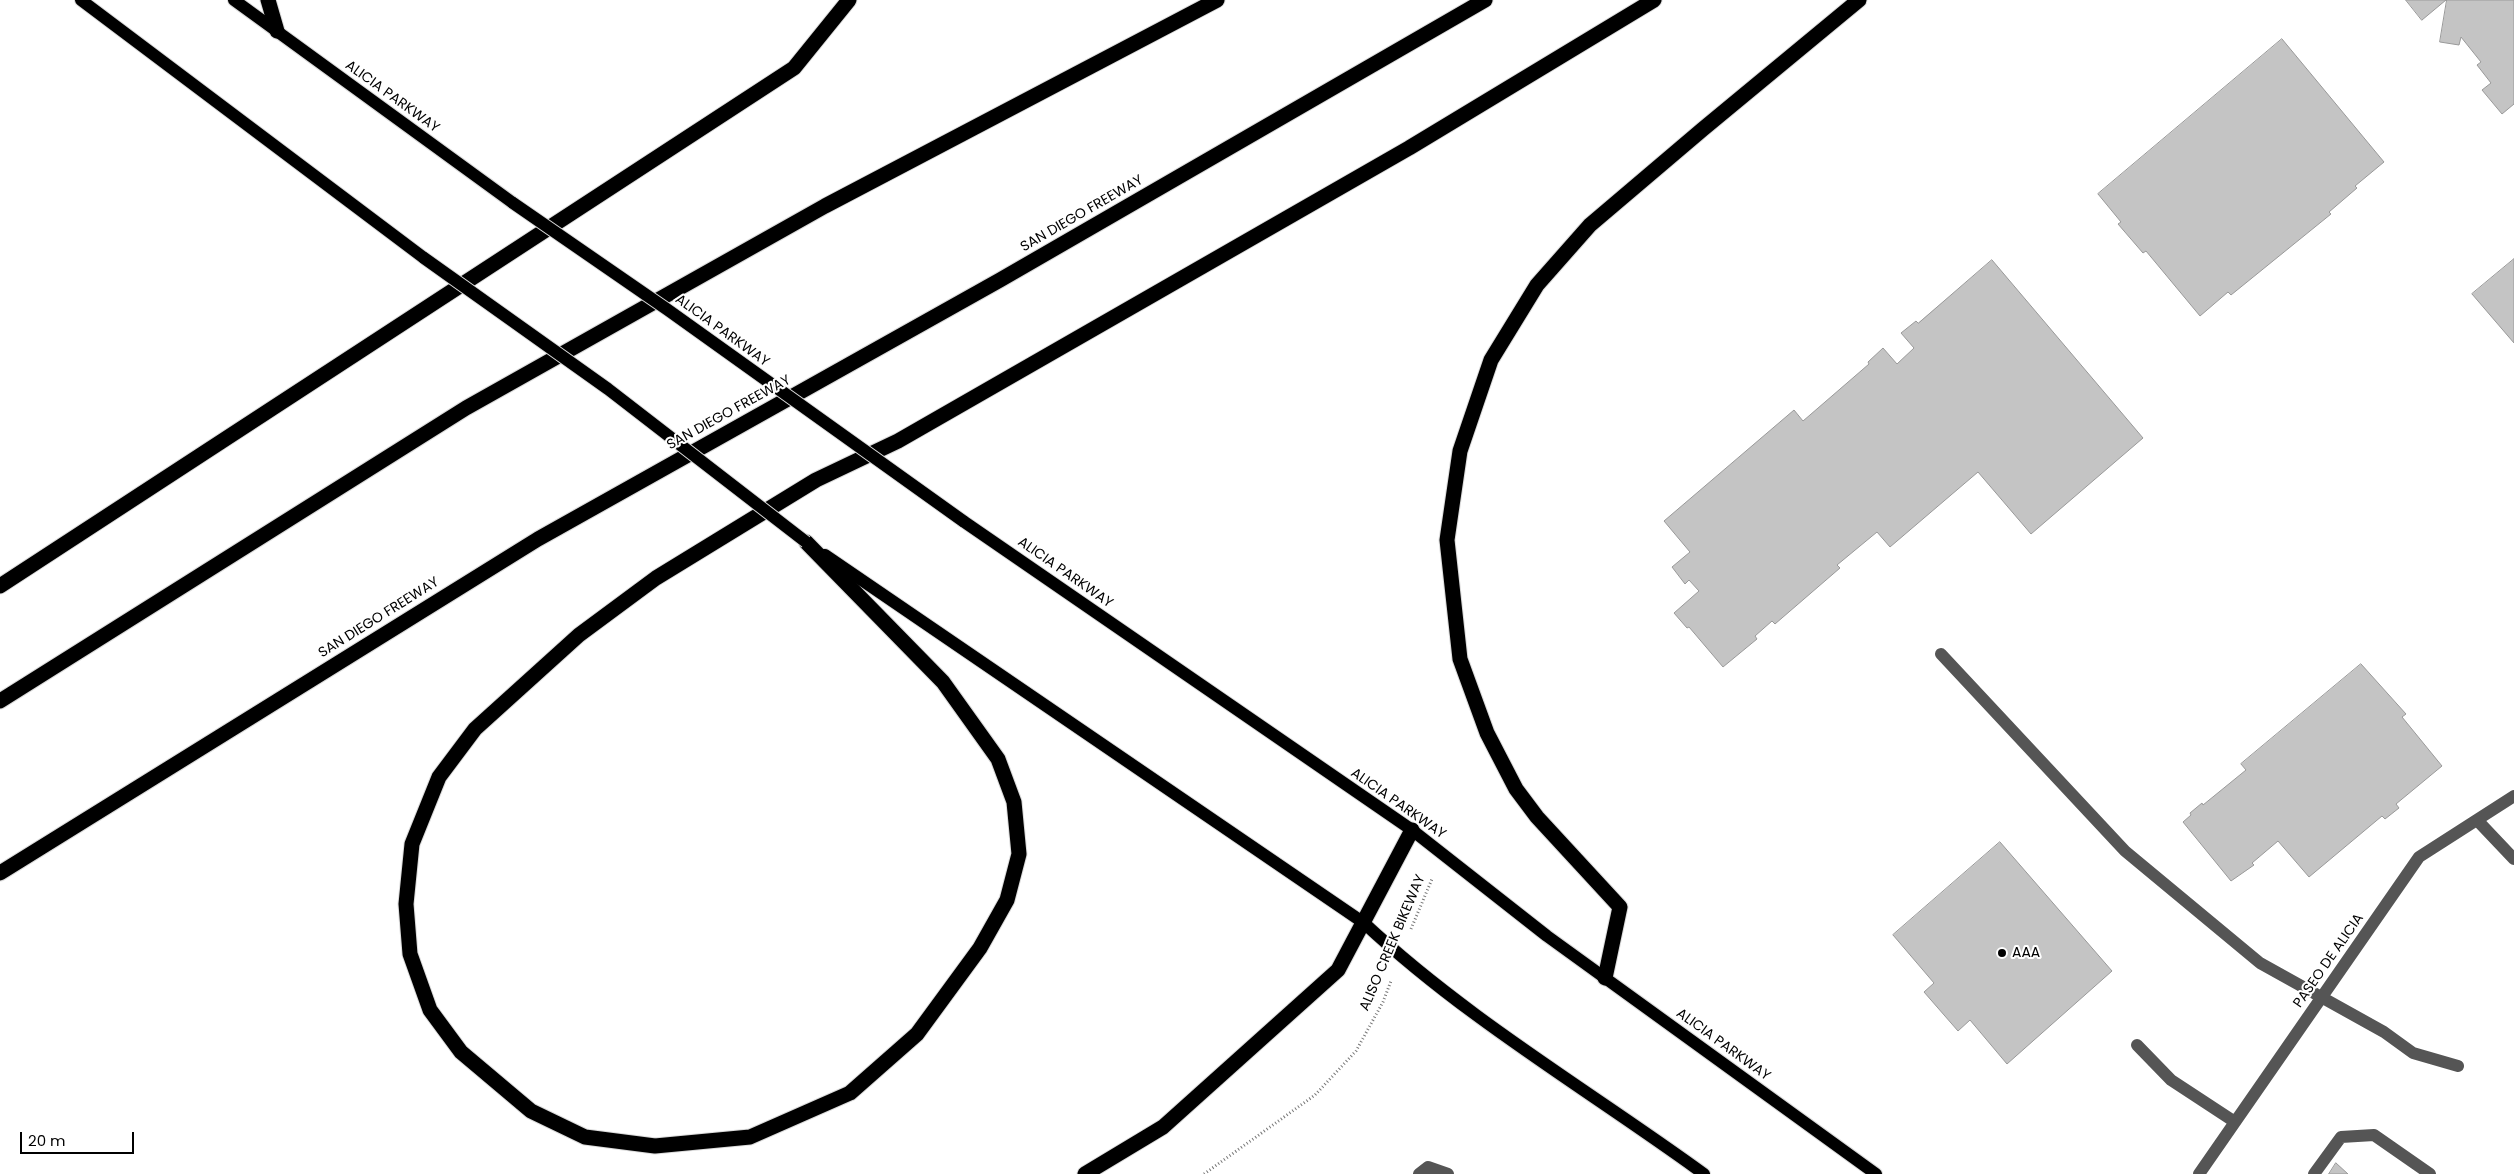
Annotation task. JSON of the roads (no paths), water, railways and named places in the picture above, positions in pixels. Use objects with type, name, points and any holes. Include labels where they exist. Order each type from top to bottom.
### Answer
[{"type":"highway","points":[[268,0],[277,31]]},
{"type":"highway","points":[[0,586],[794,68],[849,0]]},
{"type":"highway","points":[[0,701],[466,408],[825,206],[1217,0]]},
{"type":"highway","name":"SAN DIEGO FREEWAY","points":[[0,873],[538,539],[1000,280],[1485,0]]},
{"type":"highway","points":[[806,542],[943,682],[998,759],[1014,802],[1019,854],[1007,900],[980,948],[917,1034],[850,1093],[750,1137],[656,1146],[584,1137],[531,1111],[461,1052],[430,1010],[410,954],[406,904],[412,844],[439,777],[475,729],[579,635],[656,578],[816,480],[898,441],[1409,148],[1654,0]]},
{"type":"highway","points":[[1605,978],[1620,908],[1537,817],[1516,789],[1487,733],[1460,659],[1447,540],[1460,450],[1491,360],[1543,279],[1590,225],[1702,128],[1859,0]]},
{"type":"highway","points":[[1085,1174],[1163,1127],[1338,970],[1412,830]]},
{"type":"main road","points":[[81,0],[424,258],[608,388],[806,542],[1364,924],[1400,957],[1485,1023],[1704,1174]]},
{"type":"main road","name":"ALICIA PARKWAY","points":[[234,0],[513,204],[668,310],[963,521],[1412,830],[1548,936],[1876,1174]]},
{"type":"street","points":[[1941,654],[2125,851],[2216,924],[2260,963],[2384,1032],[2413,1053],[2458,1066]]},
{"type":"street","name":"PASEO DE ALICIA","points":[[2199,1174],[2419,857],[2514,796]]},
{"type":"street","points":[[2477,820],[2514,859]]},
{"type":"street","points":[[2137,1045],[2172,1080],[2235,1122]]},
{"type":"street","points":[[2314,1174],[2341,1137],[2374,1135],[2430,1174]]},
{"type":"street","points":[[1419,1174],[1428,1166],[1448,1174]]},
{"type":"place","name":"AAA","points":[[2002,953]]}]
